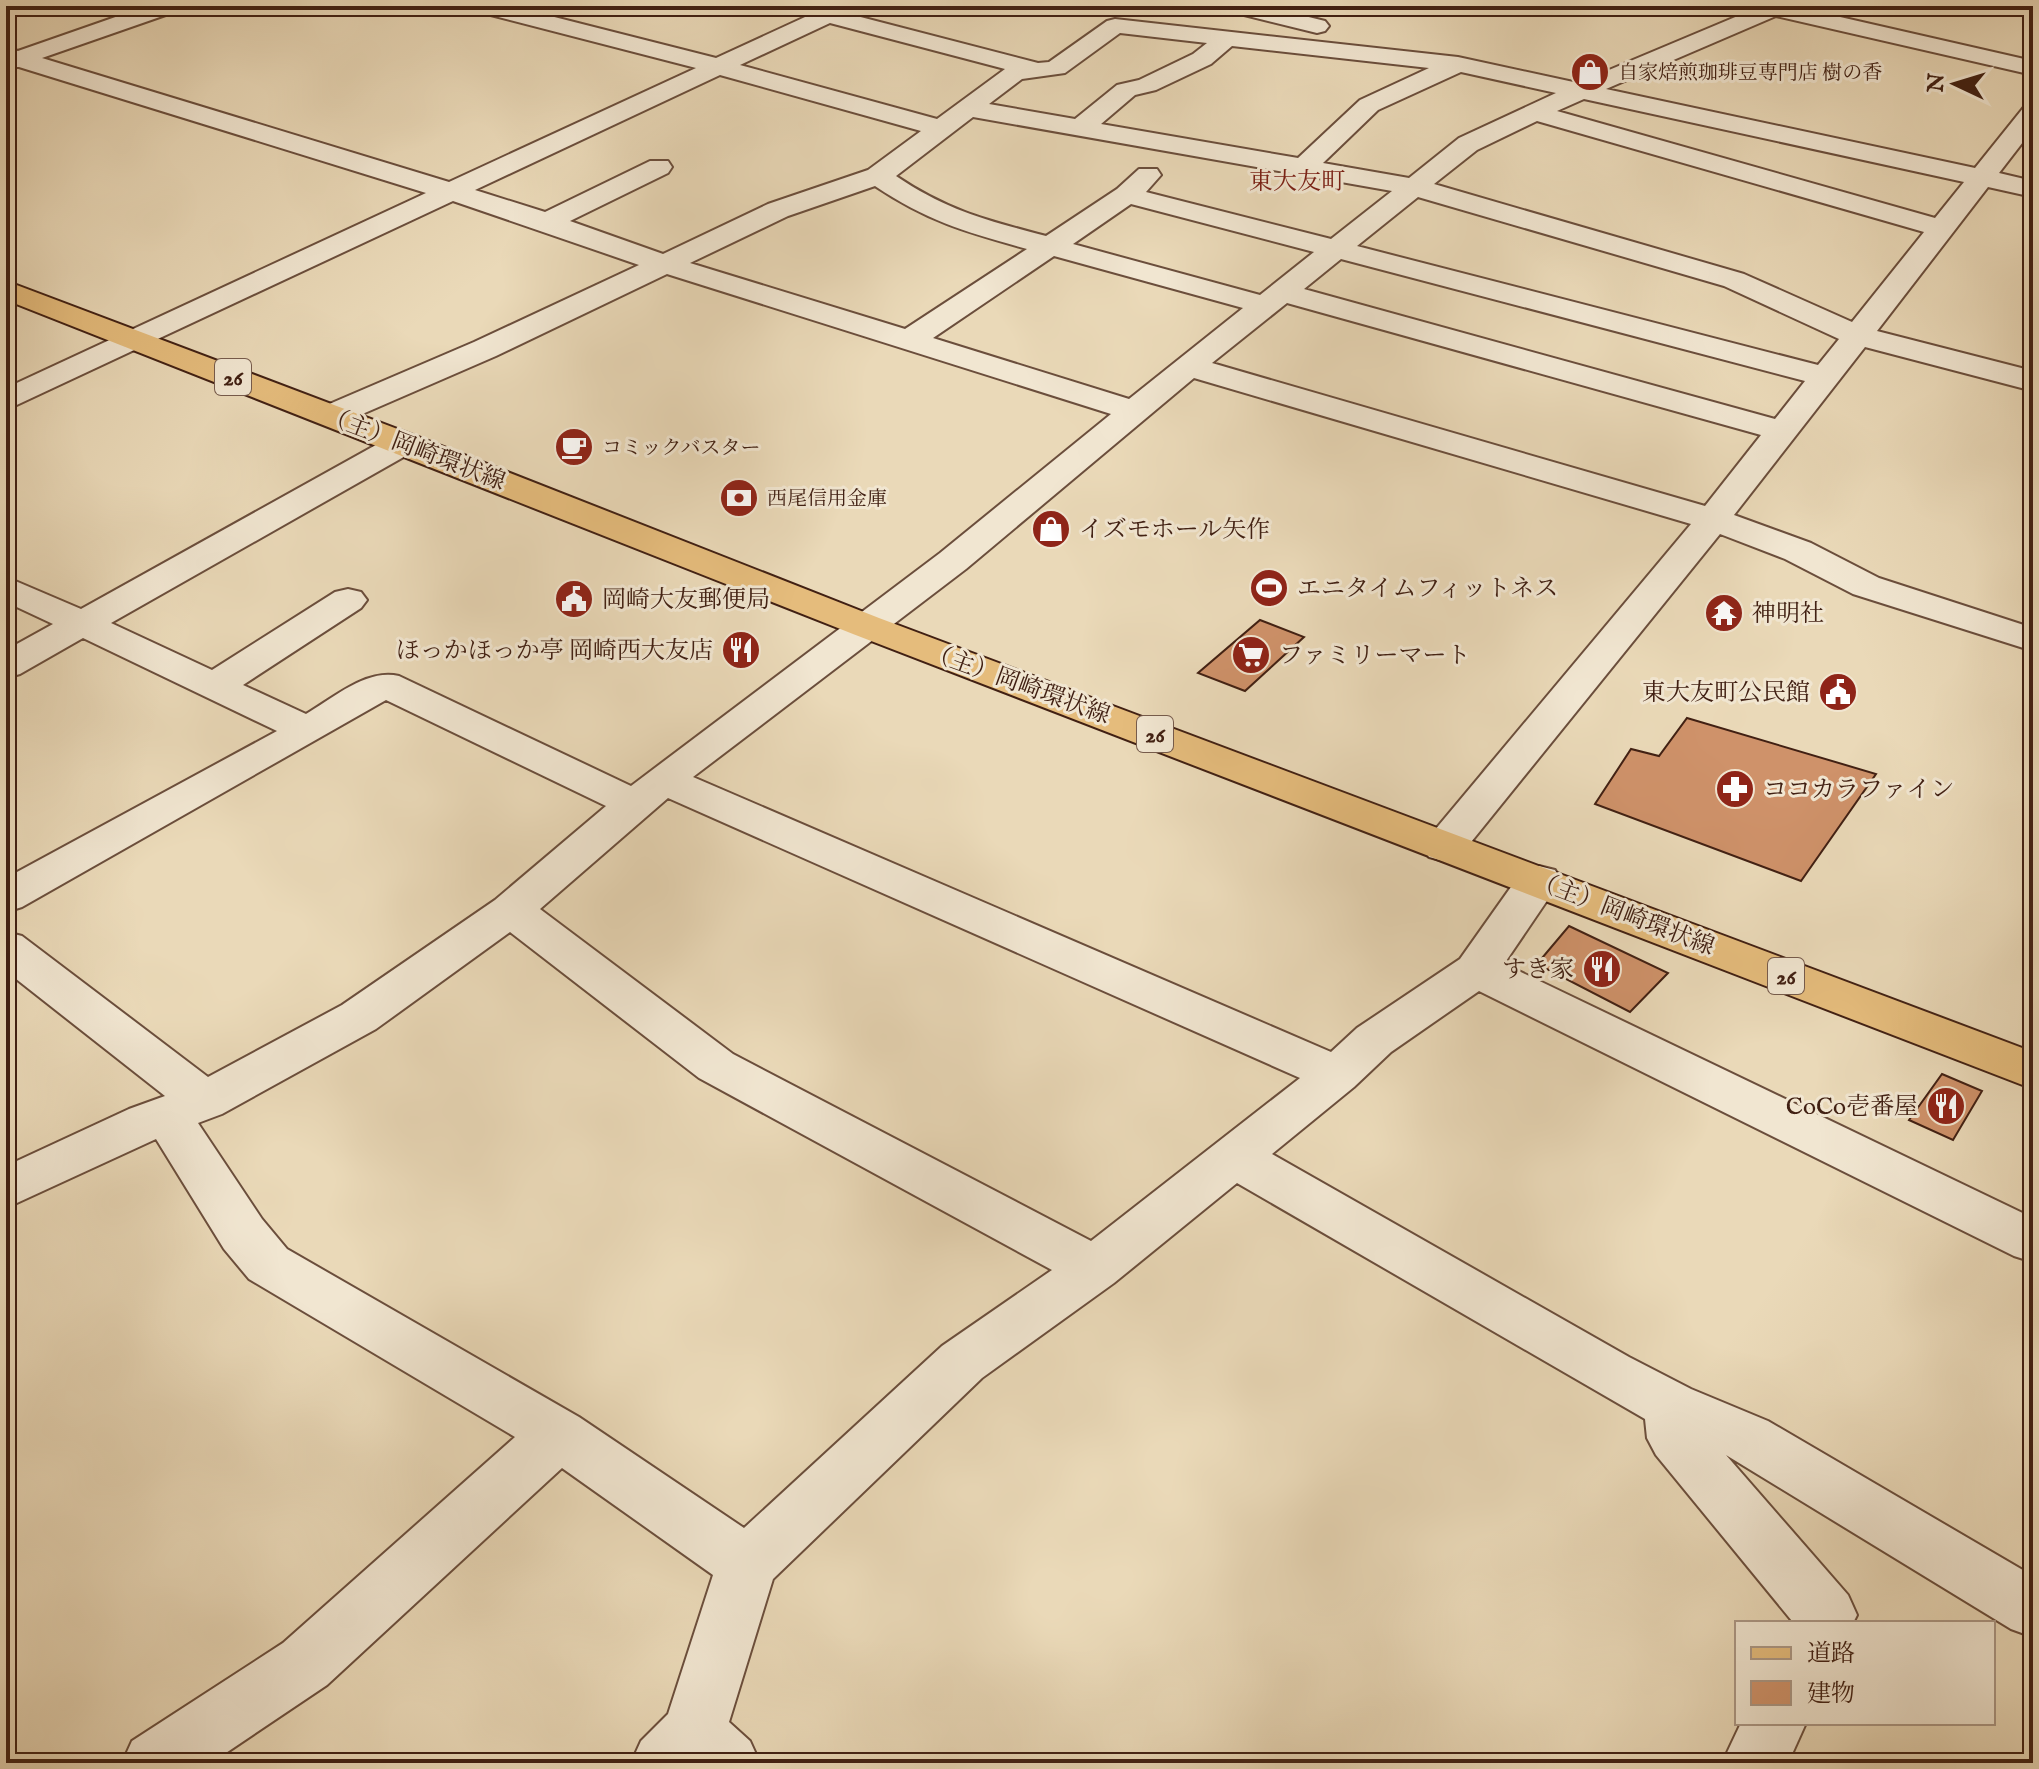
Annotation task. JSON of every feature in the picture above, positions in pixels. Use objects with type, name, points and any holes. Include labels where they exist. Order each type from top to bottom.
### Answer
[{"type":"main road","name":"（主）岡崎環状線","points":[[6,290],[866,626],[1444,847],[1539,880],[2033,1071]]},
{"type":"street","points":[[10,59],[169,6]]},
{"type":"street","points":[[483,6],[943,129]]},
{"type":"street","points":[[1236,6],[1458,64],[2033,189]]},
{"type":"street","points":[[6,1188],[186,1108],[359,1017],[511,910],[649,792],[953,561],[1332,250],[1468,144],[1532,112],[1772,7],[2033,68]]},
{"type":"street","points":[[6,400],[838,10],[1046,69],[1147,85]]},
{"type":"street","points":[[332,415],[485,349],[778,210],[878,176],[1015,73],[1046,69],[1114,12],[1226,39],[1458,64]]},
{"type":"street","points":[[1080,128],[1126,90],[1147,85],[1202,59],[1226,39]]},
{"type":"street","points":[[10,59],[546,222],[662,263],[1134,411]]},
{"type":"street","points":[[1305,166],[1369,105],[1458,64]]},
{"type":"street","points":[[968,108],[1414,187],[1734,280],[1856,335],[2033,381]]},
{"type":"street","points":[[1532,112],[1940,228]]},
{"type":"street","points":[[1444,847],[1713,519],[2033,112]]},
{"type":"street","points":[[910,340],[1127,195],[1179,145]]},
{"type":"street","points":[[546,222],[659,167]]},
{"type":"street","points":[[878,176],[917,202],[957,221],[1049,247],[1272,299],[1782,431]]},
{"type":"street","points":[[1127,195],[1824,376]]},
{"type":"street","points":[[1189,366],[1713,519],[1798,551],[1866,586],[2033,640]]},
{"type":"street","points":[[6,666],[404,443]]},
{"type":"street","points":[[6,588],[308,730]]},
{"type":"street","points":[[214,686],[348,600]]},
{"type":"street","points":[[6,897],[385,684],[1337,1075]]},
{"type":"street","points":[[695,1753],[747,1564],[962,1362],[1095,1268],[1337,1075],[1374,1040],[1476,970],[1539,880]]},
{"type":"street","points":[[511,910],[716,1066],[1095,1268]]},
{"type":"street","points":[[6,947],[186,1108],[243,1234],[268,1264],[559,1434],[747,1564]]},
{"type":"street","points":[[1476,970],[2033,1241]]},
{"type":"street","points":[[1233,1156],[1671,1406],[1748,1438],[2033,1609]]},
{"type":"street","points":[[1671,1406],[1676,1438],[1826,1615],[1823,1621]]},
{"type":"street","points":[[155,1763],[305,1664],[559,1434]]},
{"type":"building","name":"ファミリーマート","points":[[1260,620],[1304,637],[1245,691],[1198,673]]},
{"type":"building","name":"ココカラファイン","points":[[1687,718],[1876,774],[1801,881],[1595,804],[1631,749],[1659,756]]},
{"type":"building","name":"すき家","points":[[1569,926],[1668,973],[1630,1012],[1537,964]]},
{"type":"building","name":"CoCo壱番屋","points":[[1942,1074],[1982,1091],[1953,1140],[1909,1120]]},
{"type":"place","name":"自家焙煎珈琲豆専門店 樹の香","points":[[1590,72]]},
{"type":"place","name":"コミックバスター","points":[[574,447]]},
{"type":"place","name":"西尾信用金庫","points":[[739,498]]},
{"type":"place","name":"イズモホール矢作","points":[[1051,529]]},
{"type":"place","name":"エニタイムフィットネス","points":[[1269,588]]},
{"type":"place","name":"岡崎大友郵便局","points":[[574,599]]},
{"type":"place","name":"神明社","points":[[1724,613]]},
{"type":"place","name":"ほっかほっか亭 岡崎西大友店","points":[[741,650]]},
{"type":"place","name":"ファミリーマート","points":[[1251,655]]},
{"type":"place","name":"東大友町公民館","points":[[1838,692]]},
{"type":"place","name":"ココカラファイン","points":[[1735,789]]},
{"type":"place","name":"すき家","points":[[1602,969]]},
{"type":"place","name":"CoCo壱番屋","points":[[1946,1106]]},
{"type":"district","name":"東大友町","points":[[1297,181]]}]
